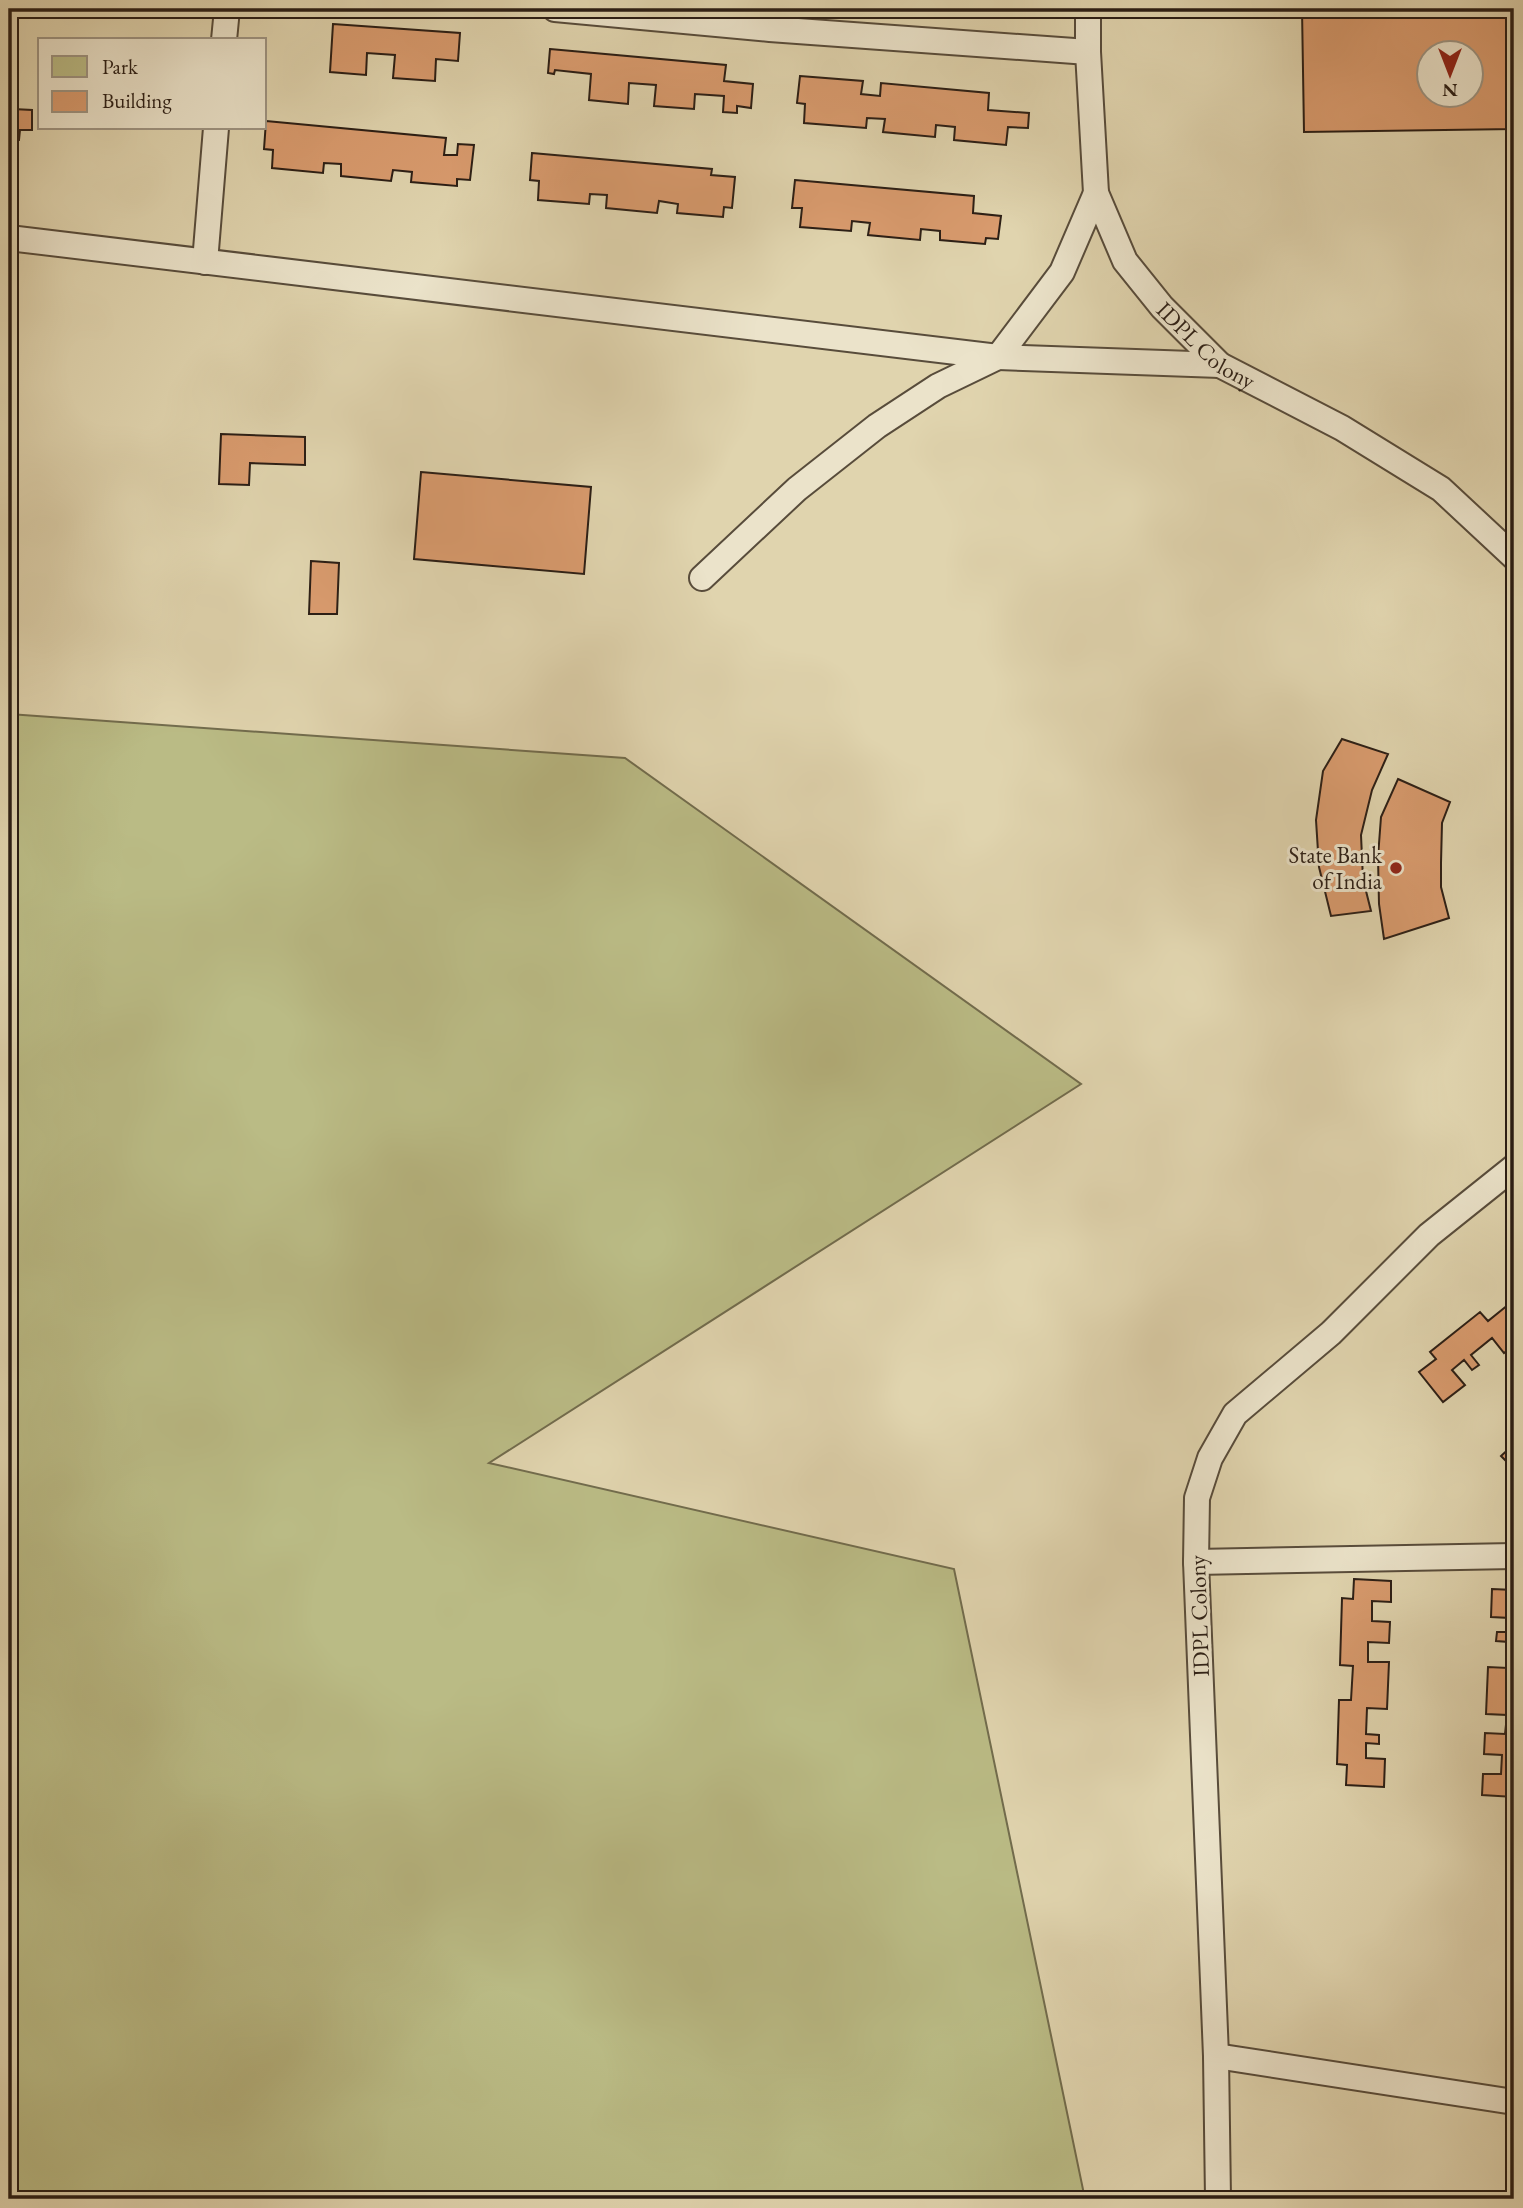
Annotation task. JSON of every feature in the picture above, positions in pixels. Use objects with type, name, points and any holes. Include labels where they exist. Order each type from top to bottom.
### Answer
[{"type":"lane","points":[[224,38],[226,9]]},
{"type":"lane","points":[[555,9],[771,19],[1088,52]]},
{"type":"lane","name":"IDPL Colony","points":[[1088,9],[1096,193],[1125,261],[1162,307],[1220,365],[1342,428],[1441,489],[1514,557]]},
{"type":"lane","points":[[205,262],[216,130]]},
{"type":"lane","points":[[702,578],[797,489],[877,426],[938,386],[998,357],[1062,272],[1096,193]]},
{"type":"lane","points":[[9,238],[998,357],[1220,365]]},
{"type":"lane","name":"IDPL Colony","points":[[1218,2199],[1216,2056],[1196,1562],[1197,1498],[1210,1458],[1236,1414],[1331,1333],[1429,1235],[1514,1167]]},
{"type":"lane","points":[[1196,1562],[1514,1556]]},
{"type":"lane","points":[[1216,2056],[1514,2102]]},
{"type":"green space","points":[[9,714],[625,758],[1081,1084],[489,1463],[954,1569],[1085,2199],[9,2199]]},
{"type":"building","points":[[1302,9],[1514,9],[1514,129],[1304,132]]},
{"type":"building","points":[[333,24],[460,33],[458,61],[436,59],[435,81],[393,78],[395,55],[367,53],[366,75],[330,72]]},
{"type":"building","points":[[550,49],[726,65],[724,81],[753,84],[751,108],[737,106],[737,113],[723,112],[724,96],[695,94],[694,109],[654,106],[656,85],[629,83],[628,104],[589,100],[591,74],[555,70],[554,74],[548,73]]},
{"type":"building","points":[[800,76],[863,81],[861,94],[880,96],[881,83],[989,93],[988,110],[1029,113],[1028,128],[1008,127],[1006,145],[954,140],[955,127],[936,125],[935,137],[883,132],[885,119],[867,118],[866,128],[804,123],[805,104],[797,103]]},
{"type":"building","points":[[9,95],[13,95],[13,109],[32,110],[32,130],[20,130],[19,140],[9,139]]},
{"type":"building","points":[[266,121],[446,138],[444,155],[457,155],[458,144],[474,145],[470,180],[457,179],[457,186],[411,182],[412,172],[393,170],[391,181],[341,176],[341,164],[324,163],[323,173],[272,168],[273,150],[264,149]]},
{"type":"building","points":[[532,153],[712,169],[711,175],[735,177],[732,208],[724,207],[723,217],[677,213],[678,204],[659,201],[657,213],[606,208],[607,195],[590,194],[589,204],[538,200],[539,181],[530,180]]},
{"type":"building","points":[[795,180],[974,196],[973,213],[1001,216],[998,239],[986,238],[985,244],[940,240],[940,231],[921,229],[920,240],[868,235],[870,223],[852,221],[851,231],[800,227],[802,208],[792,208]]},
{"type":"building","points":[[221,434],[305,437],[305,465],[250,463],[249,485],[219,484]]},
{"type":"building","points":[[421,472],[591,487],[584,574],[414,559]]},
{"type":"building","points":[[311,561],[339,563],[337,614],[309,614]]},
{"type":"building","points":[[1342,739],[1388,754],[1372,790],[1361,835],[1363,879],[1371,911],[1331,916],[1319,867],[1316,820],[1323,771]]},
{"type":"building","points":[[1398,779],[1450,802],[1442,823],[1441,863],[1441,887],[1449,918],[1384,939],[1379,904],[1381,817]]},
{"type":"building","points":[[1514,1300],[1514,1345],[1504,1353],[1492,1338],[1471,1355],[1479,1365],[1472,1370],[1464,1360],[1452,1370],[1465,1385],[1443,1402],[1419,1372],[1436,1359],[1430,1352],[1480,1312],[1488,1321]]},
{"type":"building","points":[[1514,1444],[1514,1469],[1501,1456]]},
{"type":"building","points":[[1354,1579],[1391,1581],[1391,1602],[1372,1601],[1372,1621],[1390,1622],[1389,1643],[1368,1642],[1368,1662],[1389,1662],[1387,1709],[1367,1708],[1366,1734],[1379,1735],[1379,1744],[1366,1743],[1366,1758],[1385,1759],[1384,1787],[1346,1785],[1347,1765],[1337,1764],[1339,1700],[1351,1700],[1353,1666],[1340,1665],[1342,1598],[1353,1599]]},
{"type":"building","points":[[1492,1589],[1514,1590],[1514,1797],[1482,1795],[1483,1774],[1501,1774],[1502,1755],[1484,1754],[1485,1733],[1505,1734],[1507,1715],[1486,1714],[1488,1667],[1508,1668],[1509,1642],[1496,1641],[1497,1632],[1510,1632],[1510,1618],[1491,1617]]},
{"type":"place","name":"State Bank of India","points":[[1396,868]]}]
